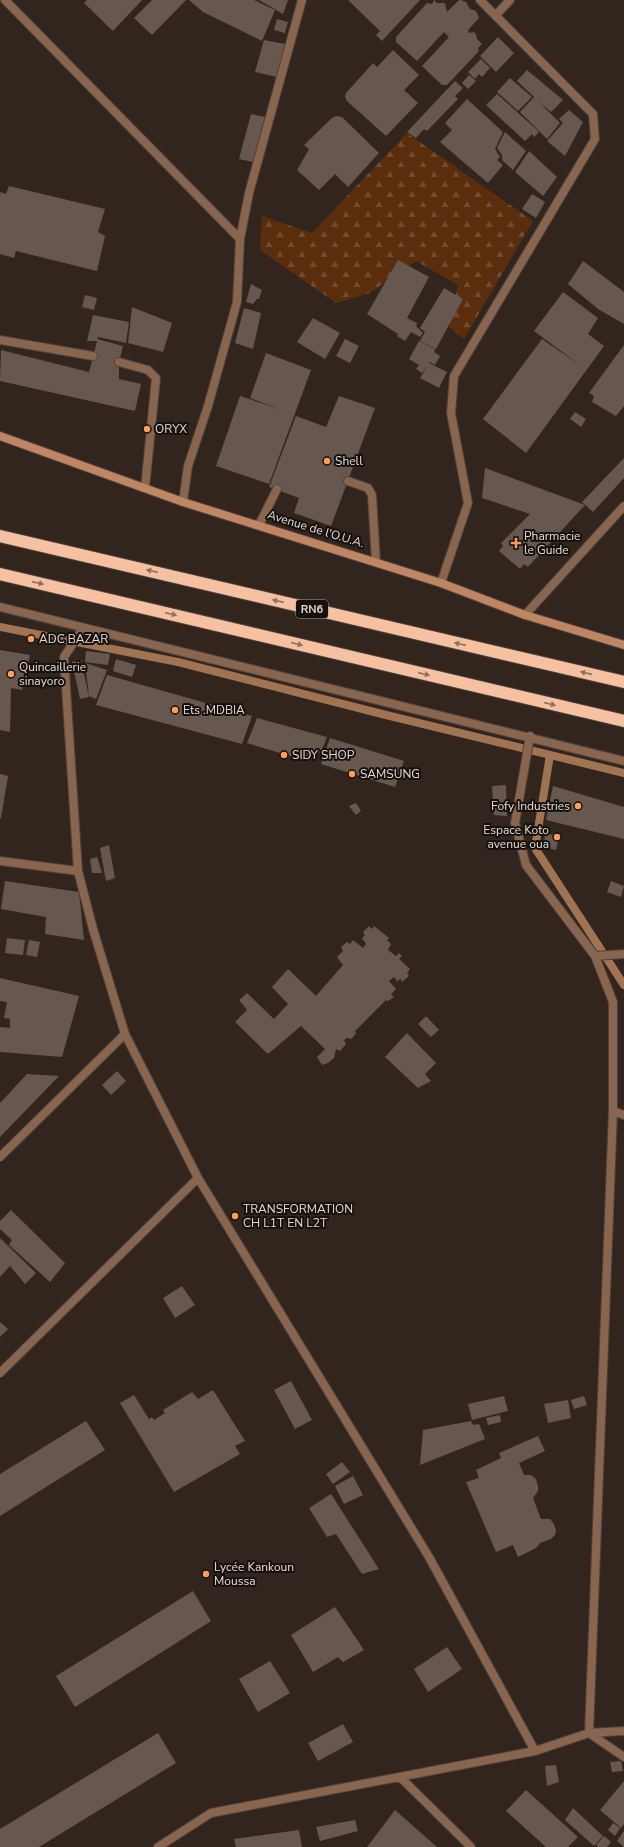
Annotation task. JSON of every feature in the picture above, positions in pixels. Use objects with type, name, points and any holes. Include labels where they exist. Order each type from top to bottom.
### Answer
[{"type":"highway","name":"RN6","points":[[0,536],[624,682]]},
{"type":"highway","points":[[0,574],[624,721]]},
{"type":"main road","name":"Avenue de l'O.U.A.","points":[[0,436],[183,502],[441,582],[525,615],[624,645]]},
{"type":"street","points":[[5,0],[240,239]]},
{"type":"street","points":[[183,502],[188,466],[208,406],[237,302],[240,239],[249,193],[302,0]]},
{"type":"street","points":[[441,582],[468,503],[451,413],[454,376],[595,139],[593,114],[480,0]]},
{"type":"street","points":[[496,15],[510,0]]},
{"type":"street","points":[[0,340],[93,356]]},
{"type":"street","points":[[119,362],[148,370],[156,378],[145,488]]},
{"type":"street","points":[[348,481],[368,488],[372,495],[376,562]]},
{"type":"street","points":[[259,525],[277,489]]},
{"type":"street","points":[[525,615],[624,506]]},
{"type":"street","points":[[0,607],[624,760]]},
{"type":"street","points":[[84,628],[64,657],[78,871],[93,928],[125,1034],[198,1178],[429,1557],[535,1751]]},
{"type":"street","points":[[530,736],[516,823],[526,865],[595,956],[613,1002],[613,1111],[589,1733]]},
{"type":"street","points":[[0,861],[78,871]]},
{"type":"street","points":[[595,956],[624,954]]},
{"type":"street","points":[[0,1157],[125,1034]]},
{"type":"street","points":[[613,1111],[624,1115]]},
{"type":"street","points":[[0,1372],[198,1178]]},
{"type":"street","points":[[158,1847],[211,1813],[535,1751],[589,1733],[624,1731]]},
{"type":"street","points":[[589,1733],[624,1756]]},
{"type":"street","points":[[400,1777],[471,1847]]},
{"type":"green space","points":[[407,133],[533,221],[464,339],[449,327],[458,285],[416,261],[370,293],[336,303],[260,250],[262,216],[312,233]]},
{"type":"building","points":[[87,0],[142,0],[113,31],[84,3]]},
{"type":"building","points":[[152,0],[186,0],[152,35],[134,18]]},
{"type":"building","points":[[189,0],[254,0],[275,10],[262,41],[203,12]]},
{"type":"building","points":[[259,0],[288,0],[283,14]]},
{"type":"building","points":[[348,0],[420,0],[382,41],[376,35],[380,31]]},
{"type":"building","points":[[434,0],[437,3],[445,3],[447,12],[459,0],[466,2],[470,9],[476,11],[479,18],[468,30],[469,33],[473,32],[476,34],[477,39],[482,44],[478,48],[479,51],[447,85],[442,85],[422,66],[449,37],[444,32],[417,61],[396,42],[396,37],[427,3],[432,4]]},
{"type":"building","points":[[277,19],[288,22],[285,33],[274,30]]},
{"type":"building","points":[[498,37],[514,53],[496,72],[480,56]]},
{"type":"building","points":[[264,40],[285,44],[277,77],[255,72]]},
{"type":"building","points":[[393,50],[419,75],[404,90],[418,103],[386,136],[347,101],[345,97],[346,93],[373,63],[377,67]]},
{"type":"building","points":[[481,59],[490,68],[482,77],[479,74],[475,79],[468,72]]},
{"type":"building","points":[[527,70],[563,100],[551,112],[538,101],[560,123],[547,139],[520,112],[534,97],[517,81]]},
{"type":"building","points":[[469,75],[476,81],[468,89],[462,83]]},
{"type":"building","points":[[510,78],[532,97],[518,111],[497,92]]},
{"type":"building","points":[[455,81],[463,88],[455,96],[458,99],[427,131],[424,129],[416,138],[407,132]]},
{"type":"building","points":[[497,94],[539,132],[534,137],[532,134],[525,141],[486,105]]},
{"type":"building","points":[[467,99],[503,132],[495,149],[500,157],[497,160],[503,165],[488,183],[440,142],[452,130],[445,123]]},
{"type":"building","points":[[569,110],[583,122],[565,156],[547,141],[563,123],[559,119]]},
{"type":"building","points":[[251,114],[265,117],[253,162],[239,159]]},
{"type":"building","points":[[336,116],[342,117],[379,153],[348,187],[335,174],[319,190],[297,170],[309,149],[304,145],[332,118]]},
{"type":"building","points":[[505,132],[526,151],[513,170],[502,160],[502,155],[497,148]]},
{"type":"building","points":[[529,151],[557,177],[543,196],[515,172]]},
{"type":"building","points":[[9,186],[105,209],[98,232],[105,236],[97,271],[16,251],[14,258],[0,254],[0,192],[6,194]]},
{"type":"building","points":[[532,194],[545,202],[536,218],[522,209]]},
{"type":"building","points":[[398,260],[429,277],[407,318],[417,323],[416,326],[423,333],[420,337],[411,332],[405,341],[397,336],[398,334],[367,314]]},
{"type":"building","points":[[583,261],[624,292],[624,324],[598,309],[568,284]]},
{"type":"building","points":[[251,284],[262,290],[259,299],[257,299],[253,304],[246,302]]},
{"type":"building","points":[[444,288],[463,299],[436,349],[420,341],[425,332],[420,328]]},
{"type":"building","points":[[563,292],[598,318],[588,334],[604,346],[526,453],[483,419],[542,339],[581,366],[534,331]]},
{"type":"building","points":[[85,295],[97,298],[94,310],[82,307]]},
{"type":"building","points":[[132,307],[172,323],[163,352],[128,343]]},
{"type":"building","points":[[244,308],[261,313],[253,349],[235,343]]},
{"type":"building","points":[[93,315],[129,322],[126,343],[98,337],[97,339],[123,346],[119,362],[119,379],[141,384],[135,411],[0,381],[1,350],[89,372],[97,341],[87,341]]},
{"type":"building","points":[[313,318],[340,333],[325,359],[297,342]]},
{"type":"building","points":[[345,339],[359,346],[350,363],[336,356]]},
{"type":"building","points":[[419,341],[435,349],[434,352],[440,356],[435,365],[430,362],[422,373],[416,369],[419,365],[409,359]]},
{"type":"building","points":[[624,345],[624,406],[616,416],[592,402],[594,396],[589,393]]},
{"type":"building","points":[[266,353],[311,370],[269,484],[216,466],[240,396],[279,409],[250,398]]},
{"type":"building","points":[[429,363],[447,372],[439,388],[420,378]]},
{"type":"building","points":[[339,396],[375,408],[331,526],[294,513],[299,498],[269,487],[296,416],[326,427]]},
{"type":"building","points":[[575,412],[586,419],[581,427],[570,419]]},
{"type":"building","points":[[624,458],[624,478],[593,512],[582,502]]},
{"type":"building","points":[[485,468],[585,505],[528,567],[524,564],[520,569],[499,551],[503,546],[501,543],[530,514],[482,498]]},
{"type":"building","points":[[0,650],[30,655],[22,690],[11,688],[10,732],[0,730]]},
{"type":"building","points":[[86,651],[110,654],[108,665],[85,662]]},
{"type":"building","points":[[116,659],[136,665],[132,677],[113,671]]},
{"type":"building","points":[[81,660],[89,697],[80,699],[72,662]]},
{"type":"building","points":[[85,663],[107,670],[96,699],[89,696]]},
{"type":"building","name":"Ets .MDBIA","points":[[107,675],[252,716],[242,744],[96,705]]},
{"type":"building","points":[[257,718],[327,737],[321,752],[303,760],[247,743]]},
{"type":"building","points":[[330,738],[404,761],[395,787],[321,764]]},
{"type":"building","points":[[0,774],[8,776],[1,818],[0,818]]},
{"type":"building","points":[[506,785],[507,816],[494,815],[492,786]]},
{"type":"building","points":[[553,786],[624,807],[624,839],[546,820]]},
{"type":"building","points":[[356,803],[361,811],[356,815],[349,806]]},
{"type":"building","points":[[545,833],[559,836],[556,850],[544,847]]},
{"type":"building","points":[[109,845],[115,878],[106,881],[100,848]]},
{"type":"building","points":[[97,857],[102,873],[92,873],[90,859]]},
{"type":"building","points":[[5,881],[79,892],[84,940],[45,934],[46,917],[1,909]]},
{"type":"building","points":[[611,881],[624,886],[621,897],[607,892]]},
{"type":"building","points":[[369,926],[372,929],[374,926],[389,938],[387,940],[391,944],[388,950],[396,956],[399,953],[402,956],[399,959],[410,969],[407,973],[409,976],[402,982],[400,978],[398,982],[394,977],[389,981],[396,989],[391,994],[394,997],[388,1001],[386,1000],[355,1031],[356,1034],[351,1039],[347,1038],[344,1040],[346,1044],[340,1051],[336,1049],[334,1058],[328,1063],[322,1065],[317,1057],[325,1049],[301,1026],[268,1054],[235,1022],[247,1010],[239,1000],[247,993],[274,1019],[288,1004],[272,987],[288,969],[316,996],[343,965],[337,957],[343,951],[341,947],[347,942],[350,944],[353,940],[363,948],[366,944],[362,938],[365,935],[363,932]]},
{"type":"building","points":[[7,938],[25,940],[23,955],[5,953]]},
{"type":"building","points":[[29,940],[40,942],[37,957],[26,955]]},
{"type":"building","points":[[0,978],[79,996],[62,1057],[0,1052],[0,1027],[10,1028],[10,1019],[4,1018],[7,1002],[0,1001]]},
{"type":"building","points":[[426,1016],[439,1030],[431,1037],[418,1024]]},
{"type":"building","points":[[407,1033],[436,1063],[425,1074],[431,1081],[418,1088],[385,1057]]},
{"type":"building","points":[[117,1071],[126,1081],[111,1095],[102,1085]]},
{"type":"building","points":[[27,1074],[59,1076],[0,1137],[0,1103]]},
{"type":"building","points":[[11,1210],[65,1263],[50,1282],[9,1245],[12,1240],[0,1229],[0,1221]]},
{"type":"building","points":[[0,1238],[36,1273],[25,1284],[10,1266],[0,1277]]},
{"type":"building","points":[[182,1286],[195,1305],[175,1318],[163,1298]]},
{"type":"building","points":[[0,1322],[8,1329],[0,1337]]},
{"type":"building","points":[[291,1381],[312,1420],[295,1429],[274,1390]]},
{"type":"building","points":[[213,1390],[245,1441],[235,1446],[240,1454],[174,1492],[120,1403],[134,1395],[149,1419],[152,1417],[154,1420],[165,1413],[163,1410],[192,1392],[198,1399]]},
{"type":"building","points":[[504,1396],[508,1411],[472,1420],[468,1404]]},
{"type":"building","points":[[584,1396],[587,1405],[574,1409],[571,1400]]},
{"type":"building","points":[[568,1400],[571,1418],[548,1423],[544,1404]]},
{"type":"building","points":[[500,1415],[501,1422],[488,1425],[486,1418]]},
{"type":"building","points":[[86,1421],[105,1450],[0,1516],[0,1474]]},
{"type":"building","points":[[471,1421],[473,1425],[479,1424],[485,1439],[420,1465],[423,1430]]},
{"type":"building","points":[[538,1436],[545,1451],[519,1463],[524,1475],[531,1475],[536,1479],[538,1491],[533,1498],[541,1519],[550,1519],[554,1524],[556,1530],[555,1535],[551,1539],[540,1543],[536,1548],[518,1557],[513,1545],[496,1552],[466,1482],[479,1478],[476,1470],[501,1458],[499,1453]]},
{"type":"building","points":[[342,1462],[350,1472],[333,1484],[326,1474]]},
{"type":"building","points":[[353,1476],[363,1495],[344,1504],[335,1486]]},
{"type":"building","points":[[331,1494],[379,1569],[362,1574],[336,1534],[327,1537],[309,1508]]},
{"type":"building","points":[[193,1591],[211,1621],[75,1707],[56,1676]]},
{"type":"building","points":[[335,1607],[364,1650],[343,1662],[338,1657],[313,1672],[291,1635]]},
{"type":"building","points":[[447,1647],[462,1669],[428,1692],[414,1669]]},
{"type":"building","points":[[270,1661],[290,1693],[258,1712],[239,1679]]},
{"type":"building","points":[[343,1724],[353,1742],[318,1761],[308,1743]]},
{"type":"building","points":[[158,1733],[176,1763],[39,1847],[0,1847],[0,1829]]},
{"type":"building","points":[[621,1761],[623,1771],[612,1772],[610,1762]]},
{"type":"building","points":[[556,1765],[559,1782],[547,1786],[545,1766]]},
{"type":"building","points":[[624,1781],[624,1824],[621,1828],[600,1810]]},
{"type":"building","points":[[526,1790],[578,1837],[568,1847],[546,1847],[506,1811]]},
{"type":"building","points":[[573,1808],[603,1836],[594,1846],[565,1820]]},
{"type":"building","points":[[395,1810],[437,1847],[367,1847]]},
{"type":"building","points":[[355,1820],[358,1831],[320,1841],[316,1827]]},
{"type":"building","points":[[613,1823],[620,1828],[615,1836],[608,1830]]},
{"type":"building","points":[[299,1830],[302,1847],[236,1847],[234,1839]]},
{"type":"building","points":[[624,1831],[624,1847],[617,1841]]},
{"type":"building","points":[[604,1836],[611,1842],[607,1847],[598,1847],[596,1845]]},
{"type":"waterway","points":[[0,627],[178,662],[624,773]]},
{"type":"waterway","points":[[550,755],[535,848],[624,985]]},
{"type":"place","name":"ORYX","points":[[147,429]]},
{"type":"place","name":"Shell","points":[[327,461]]},
{"type":"place","name":"Pharmacie le Guide","points":[[516,543]]},
{"type":"place","name":"ADC BAZAR","points":[[31,639]]},
{"type":"place","name":"Quincaillerie sinayoro","points":[[11,674]]},
{"type":"place","name":"Ets .MDBIA","points":[[175,710]]},
{"type":"place","name":"SIDY SHOP","points":[[284,755]]},
{"type":"place","name":"SAMSUNG","points":[[352,774]]},
{"type":"place","name":"Fofy Industries","points":[[578,806]]},
{"type":"place","name":"Espace Koto avenue oua","points":[[557,837]]},
{"type":"place","name":"TRANSFORMATION CH L1T EN L2T","points":[[235,1216]]},
{"type":"place","name":"Lycée Kankoun Moussa","points":[[206,1574]]}]
